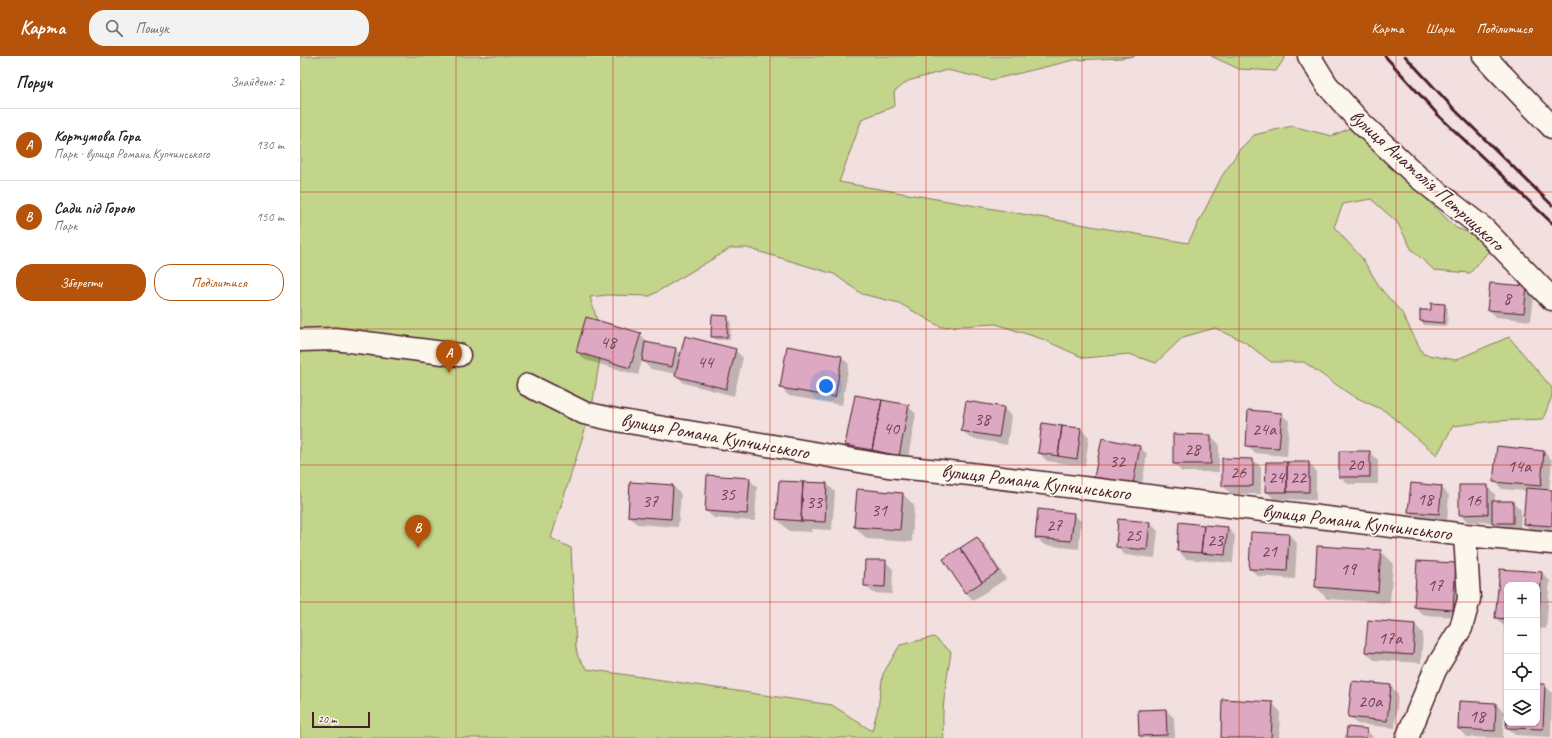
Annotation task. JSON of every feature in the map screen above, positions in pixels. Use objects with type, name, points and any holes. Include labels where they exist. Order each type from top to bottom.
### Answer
[{"type":"street","name":"вулиця Анатолія Петрицького","points":[[1309,56],[1327,85],[1359,121],[1418,177],[1483,228],[1552,298]]},
{"type":"street","points":[[1484,56],[1552,127]]},
{"type":"street","points":[[300,340],[335,339],[459,355]]},
{"type":"street","name":"вулиця Романа Купчинського","points":[[528,385],[584,413],[616,420],[888,466],[970,474],[1465,535],[1552,543]]},
{"type":"street","points":[[1408,738],[1435,670],[1462,628],[1469,599],[1465,535]]},
{"type":"green space","points":[[300,56],[1135,56],[1074,60],[991,80],[947,70],[908,81],[894,92],[895,106],[862,119],[839,182],[1188,243],[1222,176],[1240,149],[1254,135],[1292,126],[1332,136],[1353,127],[1456,228],[1482,237],[1488,252],[1470,273],[1434,270],[1412,250],[1397,222],[1371,199],[1343,204],[1334,227],[1362,258],[1381,289],[1402,313],[1423,354],[1455,360],[1509,337],[1552,388],[1552,396],[1543,419],[1494,421],[1453,426],[1437,455],[1385,411],[1351,395],[1304,362],[1271,362],[1245,342],[1215,328],[1183,337],[1156,363],[1129,354],[1084,358],[1042,339],[996,324],[941,327],[899,303],[862,294],[834,274],[747,248],[731,248],[650,296],[607,295],[590,297],[603,339],[592,407],[551,538],[571,548],[576,648],[578,657],[587,669],[832,705],[872,731],[878,708],[883,674],[900,645],[934,637],[951,652],[943,706],[944,738],[300,738]]},
{"type":"green space","points":[[1211,56],[1286,56],[1276,71],[1239,69]]},
{"type":"building","points":[[1490,283],[1527,286],[1524,313],[1487,310]]},
{"type":"building","points":[[1431,303],[1445,304],[1444,323],[1420,321],[1420,310],[1431,310]]},
{"type":"building","points":[[712,315],[728,316],[727,337],[711,337]]},
{"type":"building","points":[[586,317],[641,333],[630,368],[576,352]]},
{"type":"building","points":[[685,336],[736,349],[726,389],[675,376]]},
{"type":"building","points":[[645,342],[676,348],[672,367],[642,361]]},
{"type":"building","points":[[787,346],[842,356],[835,397],[780,388]]},
{"type":"building","points":[[855,395],[882,400],[872,450],[845,445]]},
{"type":"building","points":[[882,400],[909,405],[899,456],[872,450]]},
{"type":"building","points":[[966,401],[1004,407],[999,437],[961,431]]},
{"type":"building","points":[[1248,410],[1282,413],[1279,448],[1246,446]]},
{"type":"building","points":[[1042,423],[1062,426],[1058,456],[1038,453]]},
{"type":"building","points":[[1062,426],[1081,428],[1077,459],[1058,456]]},
{"type":"building","points":[[1173,434],[1211,435],[1211,464],[1173,464]]},
{"type":"building","points":[[1102,438],[1140,446],[1133,484],[1094,477]]},
{"type":"building","points":[[1497,446],[1544,451],[1541,486],[1493,482]]},
{"type":"building","points":[[1339,451],[1370,451],[1370,477],[1339,477]]},
{"type":"building","points":[[1222,458],[1253,459],[1253,486],[1222,486]]},
{"type":"building","points":[[1266,462],[1287,462],[1287,492],[1265,492]]},
{"type":"building","points":[[1287,462],[1309,462],[1309,492],[1287,492]]},
{"type":"building","points":[[707,475],[750,478],[747,514],[705,511]]},
{"type":"building","points":[[779,481],[803,482],[801,521],[776,519]]},
{"type":"building","points":[[630,482],[673,485],[671,519],[628,516]]},
{"type":"building","points":[[803,482],[827,483],[825,522],[801,521]]},
{"type":"building","points":[[1411,483],[1442,486],[1439,514],[1408,512]]},
{"type":"building","points":[[1459,485],[1488,485],[1488,514],[1459,515]]},
{"type":"building","points":[[1526,488],[1552,490],[1552,526],[1523,524]]},
{"type":"building","points":[[857,489],[903,493],[900,530],[854,527]]},
{"type":"building","points":[[1492,501],[1513,501],[1513,523],[1492,523]]},
{"type":"building","points":[[1038,509],[1074,513],[1071,541],[1035,538]]},
{"type":"building","points":[[1118,519],[1150,522],[1147,550],[1116,547]]},
{"type":"building","points":[[1179,522],[1204,525],[1201,553],[1177,551]]},
{"type":"building","points":[[1204,525],[1228,527],[1225,555],[1201,553]]},
{"type":"building","points":[[1251,532],[1289,534],[1287,571],[1249,569]]},
{"type":"building","points":[[977,537],[999,571],[982,582],[960,548]]},
{"type":"building","points":[[1317,546],[1381,550],[1378,592],[1315,587]]},
{"type":"building","points":[[960,548],[982,582],[965,593],[943,559]]},
{"type":"building","points":[[865,560],[886,560],[885,587],[864,586]]},
{"type":"building","points":[[1417,561],[1456,563],[1453,610],[1414,607]]},
{"type":"building","points":[[1500,569],[1542,572],[1540,597],[1540,582],[1504,582],[1504,619],[1495,618]]},
{"type":"building","points":[[1368,620],[1415,624],[1413,655],[1365,652]]},
{"type":"building","points":[[1352,681],[1391,685],[1387,721],[1348,717]]},
{"type":"building","points":[[1540,684],[1545,684],[1543,729],[1506,728],[1506,726],[1540,726]]},
{"type":"building","points":[[1222,699],[1273,702],[1271,738],[1221,738]]},
{"type":"building","points":[[1459,701],[1496,703],[1495,731],[1458,729]]},
{"type":"building","points":[[1166,709],[1167,735],[1139,736],[1138,710]]},
{"type":"building","points":[[1347,727],[1367,729],[1366,738],[1346,738]]},
{"type":"railway","points":[[1385,56],[1440,117],[1552,223]]},
{"type":"railway","points":[[1405,56],[1456,111],[1552,205]]},
{"type":"place","name":"Кортумова Гора","points":[[449,373]]},
{"type":"place","name":"Сади під Горою","points":[[418,548]]}]
